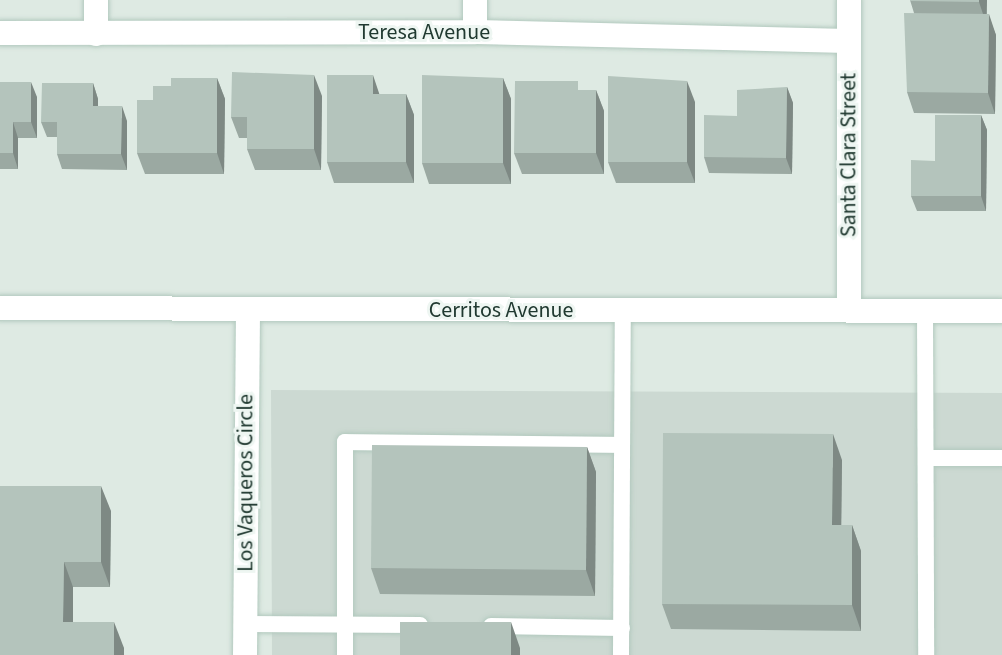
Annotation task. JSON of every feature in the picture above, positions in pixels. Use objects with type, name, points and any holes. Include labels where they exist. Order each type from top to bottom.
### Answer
[{"type":"street","points":[[96,0],[96,34]]},
{"type":"street","points":[[475,0],[475,32]]},
{"type":"street","name":"Santa Clara Street","points":[[849,0],[849,310]]},
{"type":"street","name":"Teresa Avenue","points":[[0,33],[475,32],[848,41]]},
{"type":"street","name":"Cerritos Avenue","points":[[0,308],[1002,311]]},
{"type":"street","name":"Los Vaqueros Circle","points":[[245,655],[248,310]]},
{"type":"lane","points":[[925,310],[926,655]]},
{"type":"lane","points":[[621,655],[623,312]]},
{"type":"lane","points":[[345,655],[345,442],[621,445]]},
{"type":"lane","points":[[926,458],[1002,458]]},
{"type":"lane","points":[[245,624],[437,625]]},
{"type":"lane","points":[[468,626],[622,628]]},
{"type":"shaded area","points":[[271,390],[1002,393],[1002,655],[272,655]]},
{"type":"building","points":[[979,0],[979,2],[910,1]]},
{"type":"building","points":[[904,13],[989,14],[988,93],[907,92]]},
{"type":"building","points":[[232,72],[314,75],[314,149],[247,149],[247,117],[231,117]]},
{"type":"building","points":[[327,75],[373,75],[373,94],[406,94],[406,162],[327,162]]},
{"type":"building","points":[[422,75],[503,78],[503,163],[422,163]]},
{"type":"building","points":[[608,76],[687,81],[687,162],[608,162]]},
{"type":"building","points":[[171,78],[217,78],[217,153],[137,153],[137,100],[153,100],[153,86],[171,86]]},
{"type":"building","points":[[515,81],[578,81],[578,90],[596,90],[596,153],[514,153]]},
{"type":"building","points":[[0,82],[31,82],[31,122],[13,122],[13,153],[0,153]]},
{"type":"building","points":[[42,83],[93,83],[93,106],[122,106],[121,154],[57,154],[57,122],[41,122]]},
{"type":"building","points":[[787,87],[786,158],[704,157],[704,115],[737,116],[737,90]]},
{"type":"building","points":[[935,115],[981,115],[981,196],[911,196],[911,160],[935,161]]},
{"type":"building","points":[[663,433],[833,434],[832,525],[852,525],[852,605],[662,604]]},
{"type":"building","points":[[372,445],[587,447],[586,570],[371,568]]},
{"type":"building","points":[[0,486],[101,486],[101,562],[64,562],[63,622],[114,622],[114,655],[0,655]]},
{"type":"building","points":[[400,622],[511,622],[511,655],[400,655]]}]
